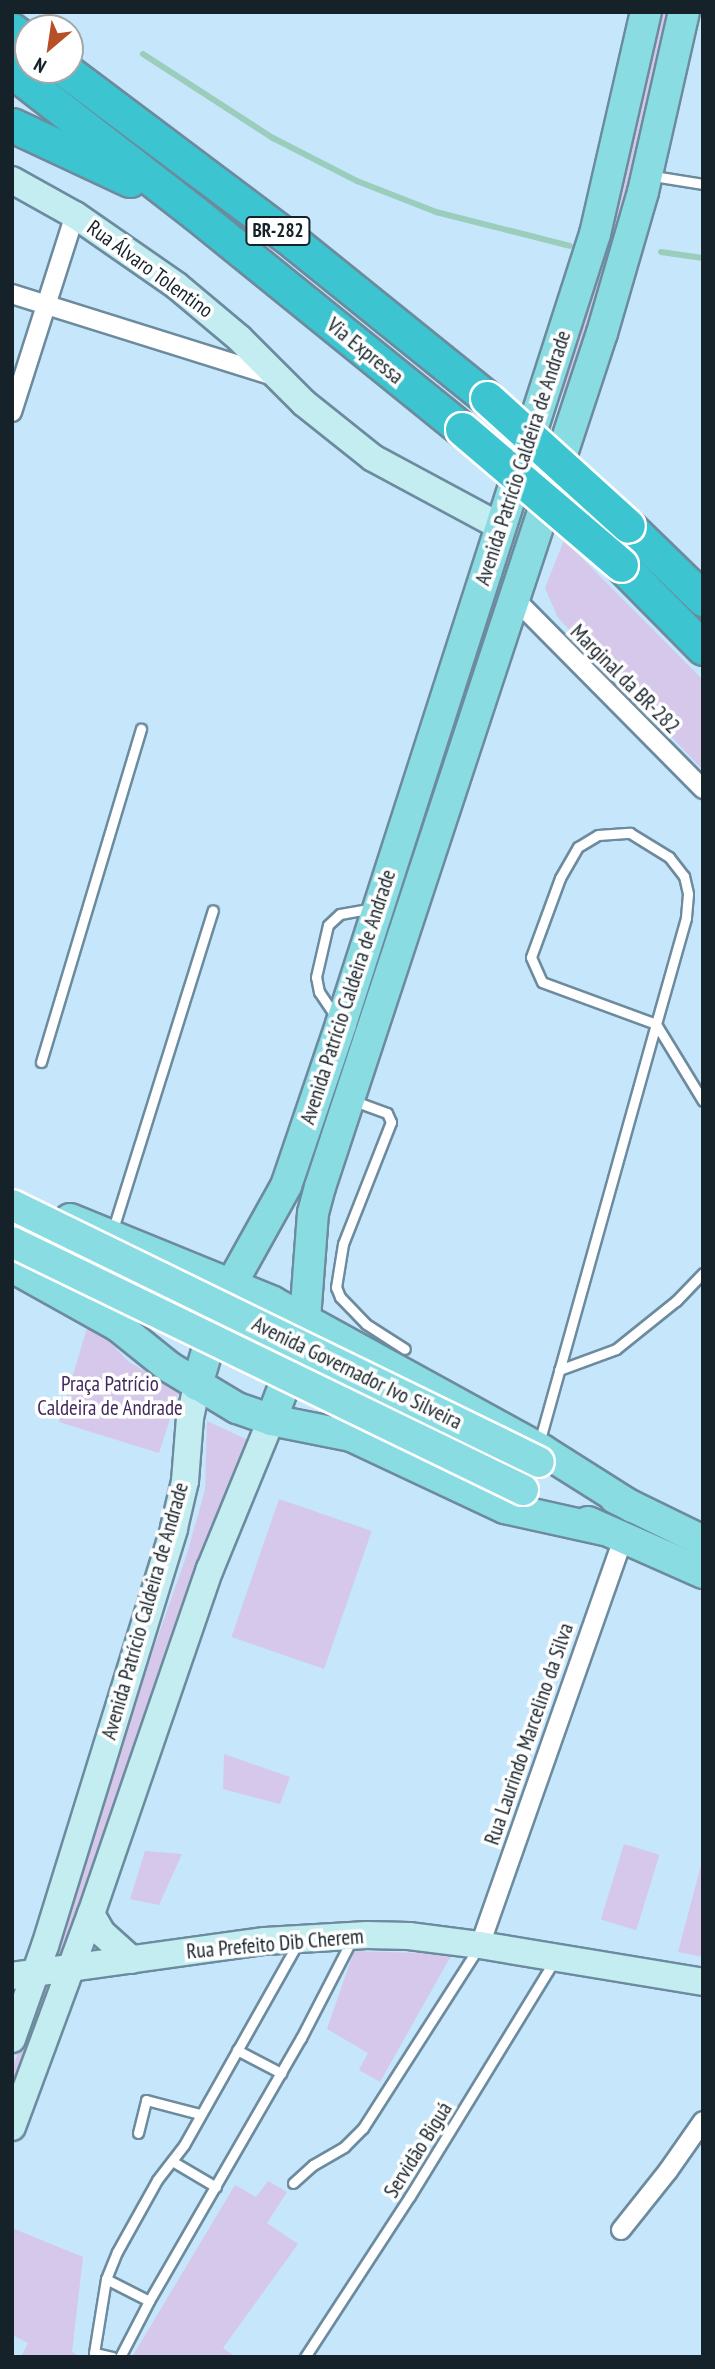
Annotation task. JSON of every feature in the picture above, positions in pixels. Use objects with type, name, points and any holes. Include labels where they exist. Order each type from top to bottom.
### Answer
[{"type":"highway","name":"Via Expressa","points":[[12,71],[195,213],[462,429],[621,565],[703,648]]},
{"type":"highway","name":"Via Expressa","points":[[84,84],[295,243],[487,398],[628,526],[703,599]]},
{"type":"highway","points":[[12,125],[47,139],[195,213]]},
{"type":"main road","name":"Avenida Patrício Caldeira de Andrade","points":[[12,2039],[24,1974],[174,1528],[185,1481],[190,1418],[215,1324],[232,1283],[286,1186],[341,1024],[376,907],[595,234],[646,12]]},
{"type":"main road","name":"Avenida Patrício Caldeira de Andrade","points":[[12,2127],[72,1968],[210,1569],[292,1365],[305,1319],[313,1213],[602,333],[647,175],[684,12]]},
{"type":"main road","name":"Rua Álvaro Tolentino","points":[[12,180],[75,215],[212,314],[274,376],[373,458],[501,527]]},
{"type":"main road","points":[[487,572],[516,600]]},
{"type":"main road","points":[[12,1194],[111,1237],[232,1283],[305,1319],[538,1455]]},
{"type":"main road","name":"Avenida Governador Ivo Silveira","points":[[12,1205],[538,1455],[632,1507],[703,1541]]},
{"type":"main road","name":"Avenida Governador Ivo Silveira","points":[[12,1242],[614,1534],[703,1573]]},
{"type":"main road","points":[[12,1267],[118,1326],[197,1385],[237,1408],[271,1420],[351,1437],[505,1508],[614,1534]]},
{"type":"main road","points":[[91,1914],[102,1933],[132,1960]]},
{"type":"main road","name":"Rua Prefeito Dib Cherem","points":[[24,1974],[300,1938],[354,1935],[409,1936],[480,1945],[703,1982]]},
{"type":"street","points":[[12,412],[75,215]]},
{"type":"street","points":[[12,294],[274,376]]},
{"type":"street","name":"Marginal da BR-282","points":[[516,600],[703,789]]},
{"type":"street","name":"Rua Laurindo Marcelino da Silva","points":[[480,1945],[614,1534]]},
{"type":"street","points":[[621,2230],[703,2121]]},
{"type":"lane","points":[[647,175],[703,184]]},
{"type":"lane","points":[[41,1062],[141,729]]},
{"type":"lane","points":[[538,1455],[559,1370],[656,1024],[685,918],[688,894],[684,876],[669,857],[629,833],[598,835],[578,847],[560,878],[531,957],[535,970],[542,982],[656,1024],[703,1101]]},
{"type":"lane","points":[[341,1024],[320,992],[316,977],[327,925],[340,914],[376,907]]},
{"type":"lane","points":[[111,1237],[212,909]]},
{"type":"lane","points":[[349,1099],[387,1113],[391,1122],[343,1244],[336,1287],[340,1297],[366,1324],[405,1349]]},
{"type":"lane","points":[[559,1370],[616,1349],[676,1301],[703,1273]]},
{"type":"lane","points":[[120,2357],[149,2301],[281,2073],[354,1935]]},
{"type":"lane","points":[[112,2357],[94,2353],[106,2279],[117,2252],[200,2114],[300,1938]]},
{"type":"lane","points":[[293,2183],[313,2165],[344,2147],[363,2128],[480,1945]]},
{"type":"lane","name":"Servidão Biguá","points":[[305,2357],[403,2207],[556,1958]]},
{"type":"lane","points":[[237,2050],[281,2073]]},
{"type":"lane","points":[[138,2133],[146,2100],[200,2114]]},
{"type":"lane","points":[[172,2161],[216,2187]]},
{"type":"lane","points":[[106,2279],[149,2301]]},
{"type":"green space","points":[[655,12],[671,12],[632,188],[519,576],[508,575],[508,567],[563,395],[561,366]]},
{"type":"green space","points":[[564,540],[703,680],[703,770],[558,618],[545,588]]},
{"type":"green space","name":"Praça Patrício Caldeira de Andrade","points":[[89,1321],[129,1362],[179,1391],[159,1453],[59,1422]]},
{"type":"green space","points":[[207,1421],[250,1441],[12,2105],[12,2070],[85,1863],[117,1752],[186,1557],[205,1490]]},
{"type":"green space","points":[[279,1499],[372,1531],[324,1669],[231,1637]]},
{"type":"green space","points":[[224,1754],[290,1777],[280,1804],[223,1789]]},
{"type":"green space","points":[[624,1844],[659,1855],[636,1930],[601,1920]]},
{"type":"green space","points":[[145,1851],[182,1854],[159,1905],[130,1899]]},
{"type":"green space","points":[[703,1858],[703,1957],[678,1952]]},
{"type":"green space","points":[[354,1951],[452,1954],[380,2082],[359,2070],[368,2053],[327,2029]]},
{"type":"green space","points":[[268,2181],[287,2192],[267,2223],[298,2244],[223,2348],[236,2357],[132,2357],[235,2185],[256,2197]]},
{"type":"green space","points":[[12,2228],[83,2257],[72,2352],[81,2357],[21,2357],[28,2343],[12,2335]]},
{"type":"waterway","points":[[143,54],[273,138],[357,181],[436,212],[570,246]]},
{"type":"waterway","points":[[661,252],[703,258]]}]
